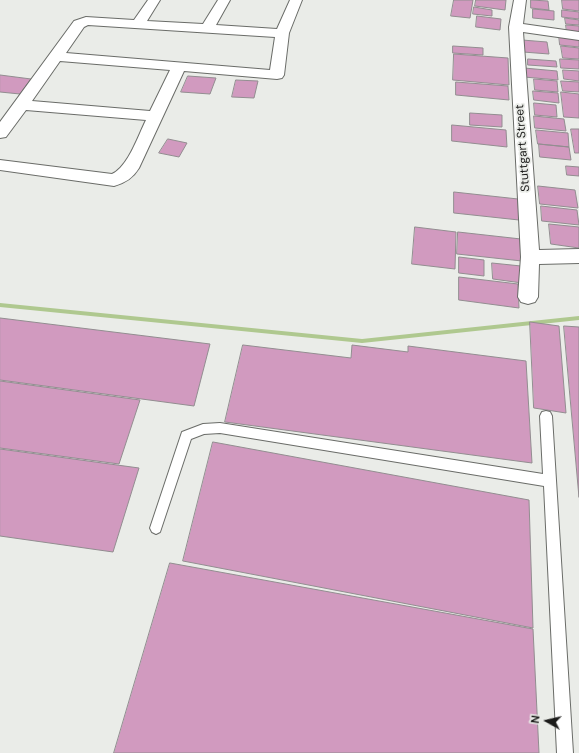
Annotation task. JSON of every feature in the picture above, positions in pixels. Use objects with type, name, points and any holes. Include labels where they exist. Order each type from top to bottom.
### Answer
[{"type":"street","points":[[138,24],[154,0]]},
{"type":"street","points":[[207,29],[224,0]]},
{"type":"street","points":[[56,56],[277,75],[282,32],[296,0]]},
{"type":"street","name":"Stuttgart Street","points":[[520,0],[516,27],[530,257],[528,297]]},
{"type":"street","points":[[0,133],[22,105],[79,24],[86,21],[207,29],[282,32]]},
{"type":"street","points":[[516,27],[579,36]]},
{"type":"street","points":[[0,165],[114,180],[123,176],[131,168],[180,67]]},
{"type":"street","points":[[22,105],[156,116]]},
{"type":"street","points":[[530,257],[579,256]]},
{"type":"lane","points":[[546,416],[565,753]]},
{"type":"lane","points":[[156,528],[186,436],[203,429],[220,428],[549,481]]},
{"type":"building","points":[[454,0],[473,0],[470,18],[451,16]]},
{"type":"building","points":[[476,0],[506,0],[505,10],[475,6]]},
{"type":"building","points":[[531,0],[548,1],[549,10],[531,8]]},
{"type":"building","points":[[562,0],[579,0],[579,11],[563,9]]},
{"type":"building","points":[[474,7],[492,10],[492,16],[473,14]]},
{"type":"building","points":[[533,9],[554,11],[554,20],[533,18]]},
{"type":"building","points":[[562,10],[579,12],[579,19],[562,17]]},
{"type":"building","points":[[477,16],[501,19],[500,30],[476,27]]},
{"type":"building","points":[[565,18],[579,20],[579,25],[566,24]]},
{"type":"building","points":[[566,25],[579,26],[579,34],[567,33]]},
{"type":"building","points":[[559,35],[579,37],[579,47],[560,45]]},
{"type":"building","points":[[522,40],[547,42],[549,54],[523,52]]},
{"type":"building","points":[[453,46],[483,48],[483,55],[453,53]]},
{"type":"building","points":[[561,46],[579,48],[579,59],[563,58]]},
{"type":"building","points":[[454,54],[508,58],[509,85],[453,80]]},
{"type":"building","points":[[528,59],[556,61],[557,67],[528,65]]},
{"type":"building","points":[[560,59],[579,60],[579,69],[561,68]]},
{"type":"building","points":[[524,68],[557,71],[558,80],[524,77]]},
{"type":"building","points":[[563,70],[579,71],[579,81],[564,79]]},
{"type":"building","points":[[0,75],[31,79],[20,94],[0,92]]},
{"type":"building","points":[[188,76],[216,78],[210,94],[181,92]]},
{"type":"building","points":[[534,79],[557,81],[558,92],[535,90]]},
{"type":"building","points":[[236,80],[258,81],[254,98],[232,97]]},
{"type":"building","points":[[561,81],[579,82],[579,92],[563,91]]},
{"type":"building","points":[[456,82],[508,86],[509,100],[456,95]]},
{"type":"building","points":[[533,91],[558,93],[559,103],[534,100]]},
{"type":"building","points":[[561,92],[579,94],[579,118],[564,117]]},
{"type":"building","points":[[534,103],[556,105],[557,117],[535,115]]},
{"type":"building","points":[[470,113],[502,115],[502,127],[470,125]]},
{"type":"building","points":[[534,116],[564,119],[566,131],[535,128]]},
{"type":"building","points":[[452,125],[506,130],[507,147],[452,141]]},
{"type":"building","points":[[571,129],[579,129],[579,153],[575,153]]},
{"type":"building","points":[[536,130],[568,133],[569,147],[538,144]]},
{"type":"building","points":[[168,139],[187,143],[179,157],[159,153]]},
{"type":"building","points":[[539,144],[569,147],[571,160],[540,157]]},
{"type":"building","points":[[566,166],[579,167],[579,176],[567,175]]},
{"type":"building","points":[[538,186],[575,190],[578,208],[540,204]]},
{"type":"building","points":[[454,192],[518,199],[519,220],[454,213]]},
{"type":"building","points":[[541,206],[577,210],[579,225],[542,221]]},
{"type":"building","points":[[549,224],[579,227],[579,248],[551,244]]},
{"type":"building","points":[[415,227],[456,232],[455,269],[412,264]]},
{"type":"building","points":[[458,232],[521,239],[522,261],[457,254]]},
{"type":"building","points":[[459,257],[484,260],[484,276],[459,273]]},
{"type":"building","points":[[492,263],[521,266],[522,283],[493,279]]},
{"type":"building","points":[[459,277],[518,284],[519,308],[459,300]]},
{"type":"building","points":[[0,318],[210,344],[194,406],[0,380]]},
{"type":"building","points":[[530,322],[559,326],[566,413],[534,408]]},
{"type":"building","points":[[564,326],[579,327],[579,497]]},
{"type":"building","points":[[243,345],[351,358],[352,345],[408,352],[408,346],[526,361],[532,463],[225,422]]},
{"type":"building","points":[[0,381],[140,400],[119,464],[0,448]]},
{"type":"building","points":[[213,442],[529,500],[533,628],[183,561]]},
{"type":"building","points":[[0,449],[139,468],[113,552],[0,536]]},
{"type":"building","points":[[170,563],[533,629],[539,753],[114,753]]},
{"type":"waterway","points":[[0,305],[362,341],[579,318]]}]
